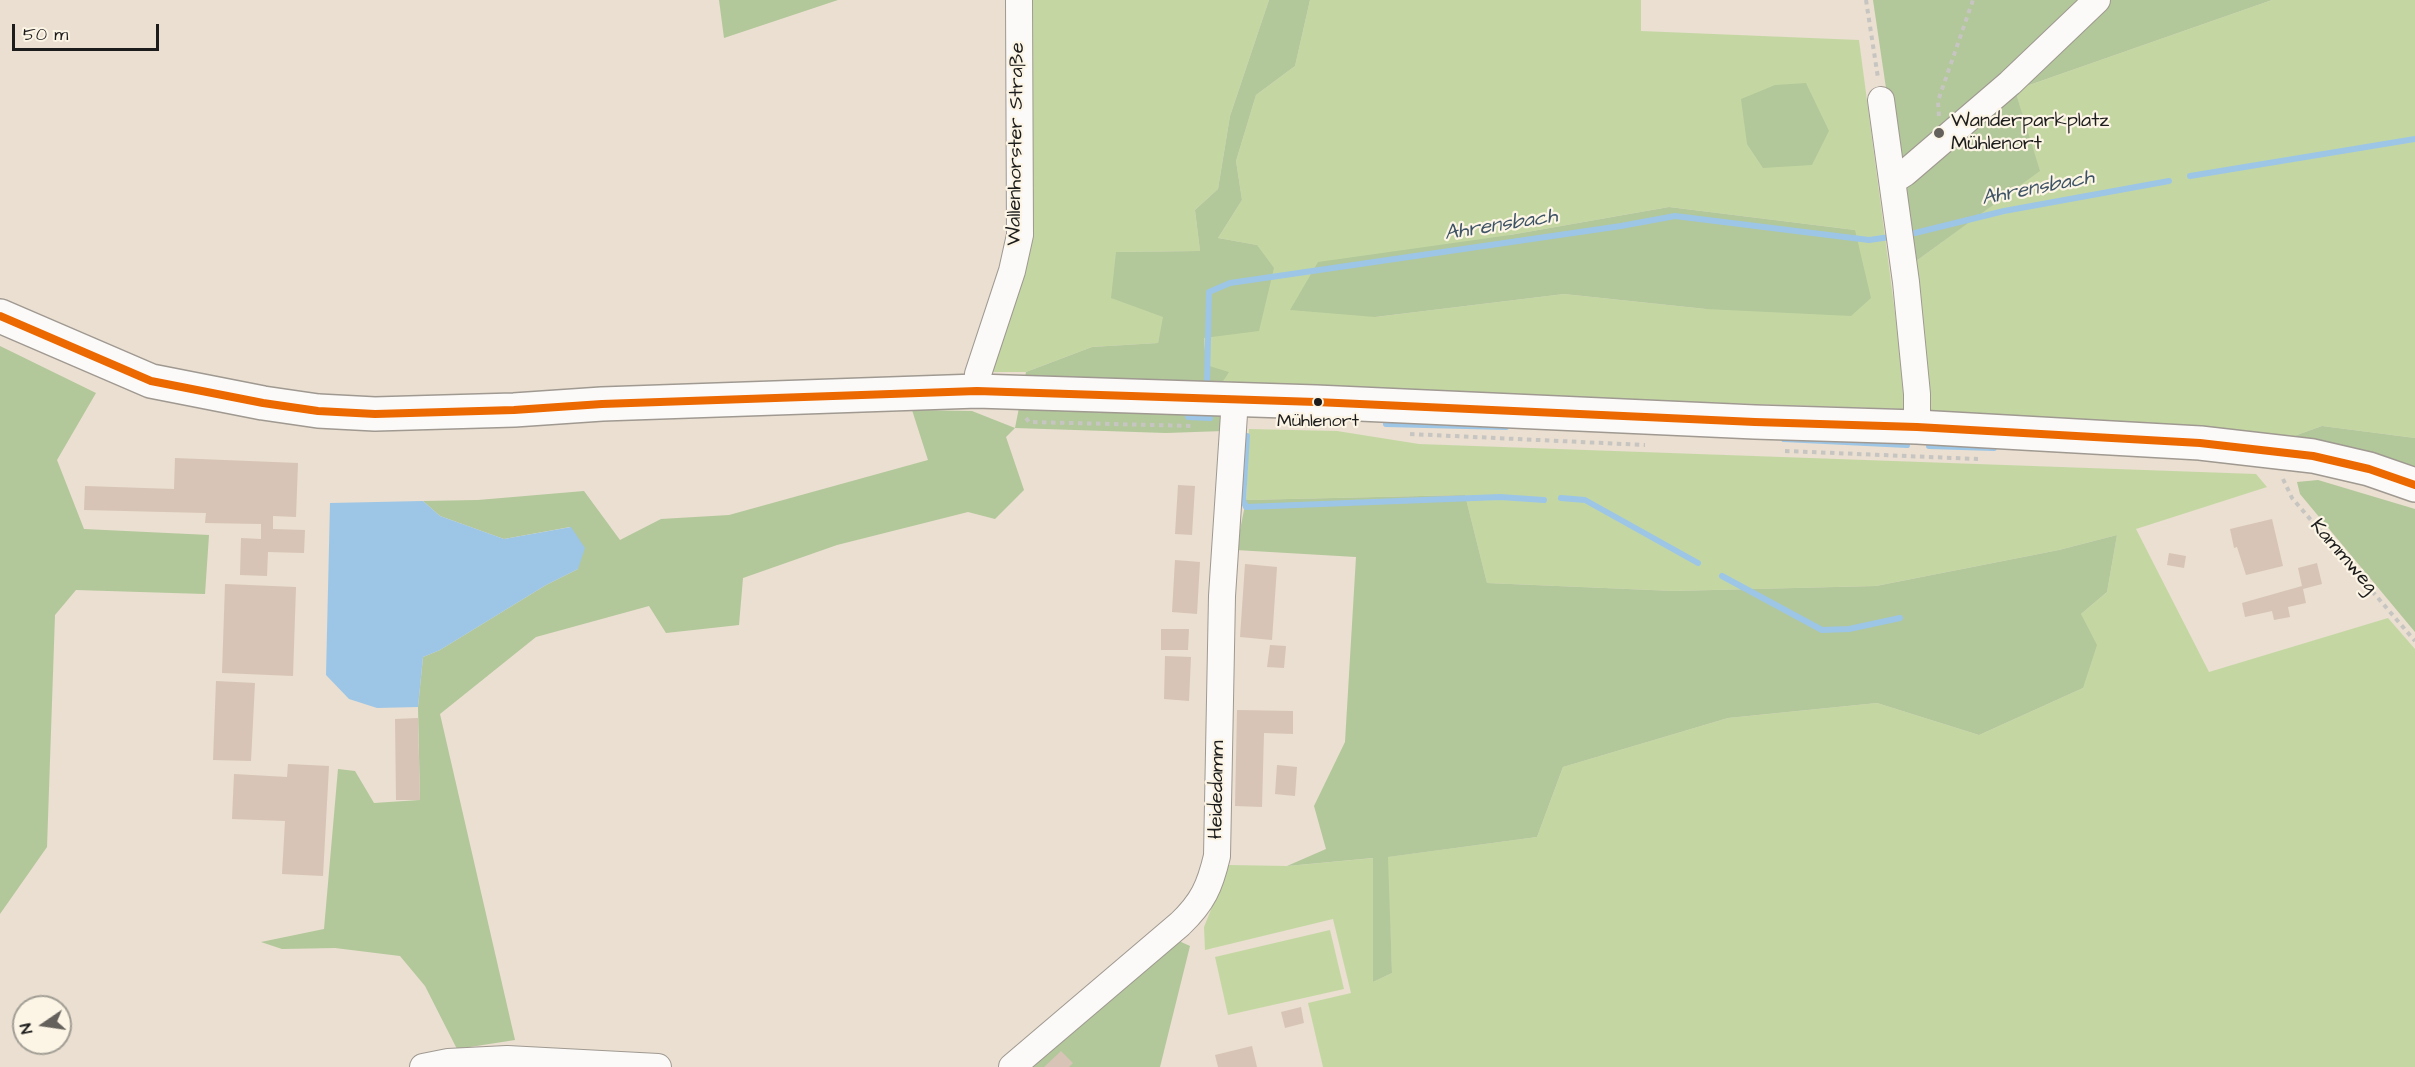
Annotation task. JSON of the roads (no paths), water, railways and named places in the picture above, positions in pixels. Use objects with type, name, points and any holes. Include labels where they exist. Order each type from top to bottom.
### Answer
[{"type":"main road","points":[[0,316],[151,381],[263,403],[318,411],[375,414],[514,410],[602,404],[977,390],[1234,412],[1917,427],[2200,443],[2273,450],[2369,468],[2415,485]]},
{"type":"street","name":"Wallenhorster Straße","points":[[977,390],[978,374],[1012,271],[1020,235],[1019,0]]},
{"type":"street","points":[[1894,180],[1952,134],[2010,83],[2097,0]]},
{"type":"street","points":[[1881,100],[1894,180],[1917,394],[1917,427]]},
{"type":"street","name":"Heidedamm","points":[[1012,1067],[1180,924],[1194,911],[1209,887],[1217,856],[1222,596],[1234,412]]},
{"type":"street","points":[[423,1067],[448,1062],[507,1059],[658,1067]]},
{"type":"water","points":[[423,501],[440,516],[504,539],[571,527],[585,548],[578,569],[546,585],[440,650],[423,657],[418,707],[377,708],[349,699],[326,675],[330,503]]},
{"type":"waterway","name":"Ahrensbach","points":[[2190,176],[2415,139]]},
{"type":"waterway","name":"Ahrensbach","points":[[1915,233],[2004,211],[2169,181]]},
{"type":"waterway","name":"Ahrensbach","points":[[1207,383],[1209,292],[1230,283],[1621,226],[1675,216],[1869,240],[1890,237]]},
{"type":"waterway","name":"Ahrensbach","points":[[1188,417],[1210,418]]},
{"type":"waterway","points":[[1386,424],[1506,427]]},
{"type":"waterway","points":[[1247,436],[1243,500],[1246,507],[1500,497],[1544,500]]},
{"type":"waterway","points":[[1784,439],[1907,445]]},
{"type":"waterway","points":[[1929,446],[1994,448]]},
{"type":"waterway","points":[[1561,498],[1585,500],[1698,563]]},
{"type":"waterway","points":[[1722,576],[1822,630],[1849,629],[1900,618]]},
{"type":"place","name":"Wanderparkplatz Mühlenort","points":[[1939,133]]},
{"type":"place","name":"Mühlenort","points":[[1318,402]]}]
